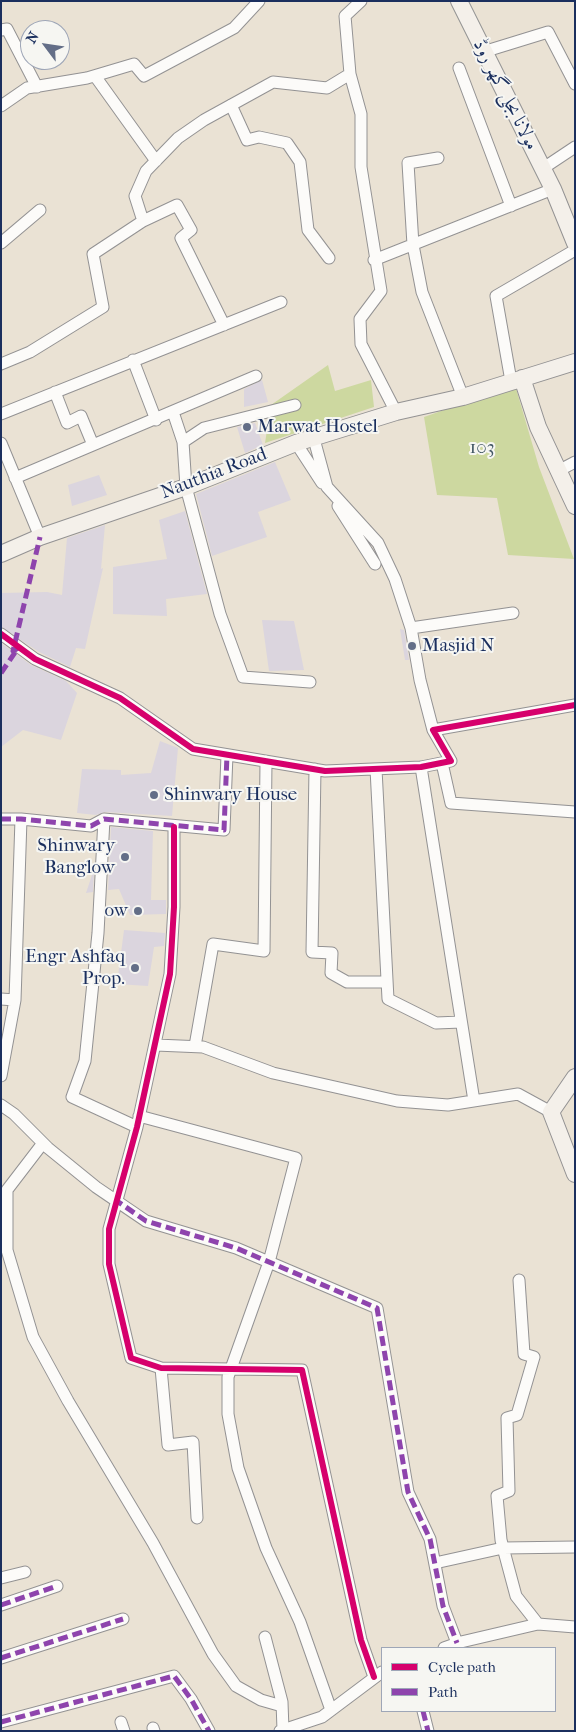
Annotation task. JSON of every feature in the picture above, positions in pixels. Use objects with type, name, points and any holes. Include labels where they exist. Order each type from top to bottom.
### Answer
[{"type":"main road","name":"مولانا بجلی گھر روڈ","points":[[459,1],[552,189],[575,243]]},
{"type":"main road","name":"Nauthia Road","points":[[1,554],[40,537],[186,487],[296,443],[314,439],[396,412],[462,397],[575,362]]},
{"type":"main road","points":[[517,379],[575,506]]},
{"type":"main road","points":[[575,1076],[551,1112],[575,1174]]},
{"type":"street","points":[[1,106],[27,88],[95,76],[134,64],[144,76],[234,28],[247,6],[259,1]]},
{"type":"street","points":[[360,1],[344,16],[350,74],[361,114],[361,166],[374,260],[381,291],[360,319],[360,344],[396,412]]},
{"type":"street","points":[[1,30],[6,29],[37,87]]},
{"type":"street","points":[[483,52],[548,32],[575,84]]},
{"type":"street","points":[[459,68],[511,206]]},
{"type":"street","points":[[143,221],[135,196],[146,171],[178,138],[273,82],[327,88],[350,74]]},
{"type":"street","points":[[95,76],[156,161]]},
{"type":"street","points":[[232,105],[247,140],[259,137],[288,143],[300,162],[308,230],[329,258]]},
{"type":"street","points":[[542,169],[575,147]]},
{"type":"street","points":[[438,158],[408,163],[414,245],[422,292],[462,397]]},
{"type":"street","points":[[374,260],[552,189]]},
{"type":"street","points":[[1,364],[30,352],[103,307],[94,254],[143,221],[177,206],[191,230],[181,238],[224,325]]},
{"type":"street","points":[[1,243],[40,210]]},
{"type":"street","points":[[517,379],[496,296],[575,250]]},
{"type":"street","points":[[1,414],[281,302]]},
{"type":"street","points":[[134,360],[156,420]]},
{"type":"street","points":[[15,478],[156,420],[256,376]]},
{"type":"street","points":[[56,392],[67,423],[82,416],[92,445]]},
{"type":"street","points":[[183,442],[204,428],[294,405]]},
{"type":"street","points":[[173,412],[183,442],[186,487],[220,614],[243,677],[310,682]]},
{"type":"street","points":[[1,634],[35,659],[120,698],[193,749],[316,769],[421,767],[451,762],[433,730],[420,680],[411,628],[395,580],[378,544],[328,487],[314,439]]},
{"type":"street","points":[[1,443],[40,537]]},
{"type":"street","points":[[296,443],[375,564]]},
{"type":"street","points":[[558,471],[575,462]]},
{"type":"street","points":[[411,628],[513,613]]},
{"type":"street","points":[[433,730],[575,705]]},
{"type":"street","points":[[1,819],[21,819],[91,826],[104,819],[174,827],[224,830],[227,755]]},
{"type":"street","points":[[195,1046],[213,944],[264,952],[266,761]]},
{"type":"street","points":[[442,763],[451,803],[575,812]]},
{"type":"street","points":[[421,767],[474,1101]]},
{"type":"street","points":[[316,769],[312,952],[332,953],[331,974],[347,982],[387,982]]},
{"type":"street","points":[[376,769],[388,998],[436,1023],[461,1022]]},
{"type":"street","points":[[1,1076],[15,1000],[21,819]]},
{"type":"street","points":[[104,819],[98,933],[85,1061],[72,1097],[138,1121],[296,1158],[270,1262],[228,1377],[228,1414],[238,1468],[266,1548],[300,1622],[331,1710]]},
{"type":"street","points":[[174,827],[174,907],[170,974],[156,1045],[110,1229],[109,1264],[131,1358],[161,1368],[231,1367],[302,1370],[361,1640],[378,1675],[322,1717],[282,1730],[282,1706],[265,1638]]},
{"type":"street","points":[[1,1000],[15,1000]]},
{"type":"street","points":[[156,1045],[203,1047],[273,1073],[397,1101],[448,1105],[518,1094],[551,1112]]},
{"type":"street","points":[[1,1105],[14,1114],[43,1143],[117,1201],[146,1221],[236,1248],[376,1308],[408,1492],[430,1539],[444,1606],[457,1643]]},
{"type":"street","points":[[43,1143],[7,1190],[4,1242],[33,1337],[68,1401],[153,1543],[214,1654],[236,1686],[261,1700],[282,1706]]},
{"type":"street","points":[[1,1177],[13,1182]]},
{"type":"street","points":[[519,1280],[524,1354],[534,1357],[516,1415],[506,1418],[509,1491],[497,1496],[503,1548],[516,1596],[538,1624]]},
{"type":"street","points":[[161,1368],[168,1445],[193,1442],[197,1518]]},
{"type":"street","points":[[435,1563],[503,1548],[575,1547]]},
{"type":"street","points":[[1,1578],[25,1572]]},
{"type":"street","points":[[1,1605],[57,1586]]},
{"type":"street","points":[[1,1658],[123,1619]]},
{"type":"street","points":[[447,1647],[538,1624],[575,1627]]},
{"type":"street","points":[[1,1722],[174,1676],[191,1699],[209,1731]]},
{"type":"street","points":[[423,1712],[428,1731]]},
{"type":"green space","points":[[328,365],[335,391],[371,380],[374,407],[265,443],[271,405]]},
{"type":"green space","name":"103","points":[[515,385],[539,467],[574,559],[508,555],[497,498],[437,495],[424,417]]},
{"type":"building","points":[[262,380],[268,402],[244,407],[244,389]]},
{"type":"building","points":[[255,423],[263,445],[245,453],[237,427]]},
{"type":"building","points":[[275,462],[291,500],[258,512],[267,537],[212,556],[196,494]]},
{"type":"building","points":[[99,475],[107,495],[72,506],[68,485]]},
{"type":"building","points":[[185,511],[207,594],[166,599],[167,616],[113,614],[113,567],[167,559],[159,520]]},
{"type":"building","points":[[105,525],[101,569],[103,568],[85,649],[76,648],[70,667],[39,652],[1,627],[1,593],[47,592],[62,595],[67,538]]},
{"type":"building","points":[[262,620],[294,621],[304,670],[269,671]]},
{"type":"building","points":[[400,629],[404,630],[409,660],[405,660]]},
{"type":"building","points":[[1,643],[31,665],[66,681],[77,693],[61,740],[23,730],[1,747]]},
{"type":"building","points":[[160,741],[178,748],[172,816],[105,812],[96,815],[77,813],[82,769],[121,770],[121,775],[151,773]]},
{"type":"building","name":"Shinwary Banglow","points":[[111,827],[153,831],[151,900],[166,900],[166,914],[130,915],[119,889],[108,890]]},
{"type":"building","points":[[94,869],[93,892],[86,893]]},
{"type":"building","points":[[124,930],[165,933],[164,946],[154,947],[148,986],[117,984]]},
{"type":"marked path","points":[[1,673],[18,648],[13,651],[40,537]]},
{"type":"marked path","points":[[1,819],[21,819],[91,826],[104,819],[224,830],[227,755]]},
{"type":"marked path","points":[[118,1197],[117,1201],[146,1221],[236,1248],[377,1308],[408,1492],[430,1539],[443,1606],[457,1643]]},
{"type":"marked path","points":[[1,1605],[57,1586]]},
{"type":"marked path","points":[[1,1658],[123,1619]]},
{"type":"marked path","points":[[1,1722],[174,1676],[191,1699],[209,1731]]},
{"type":"marked path","points":[[423,1712],[428,1731]]},
{"type":"cycle path","points":[[1,634],[35,659],[120,698],[193,749],[325,771],[421,767],[451,761],[433,730],[575,705]]},
{"type":"cycle path","points":[[174,827],[174,907],[170,974],[137,1127],[109,1229],[109,1264],[131,1358],[161,1368],[302,1370],[361,1640],[374,1677]]},
{"type":"place","name":"Marwat Hostel","points":[[247,427]]},
{"type":"place","name":"Masjid N","points":[[412,646]]},
{"type":"place","name":"Shinwary House","points":[[154,795]]},
{"type":"place","name":"Shinwary Banglow","points":[[125,857]]},
{"type":"place","name":"ow","points":[[138,911]]},
{"type":"place","name":"Engr Ashfaq Prop.","points":[[135,968]]}]
